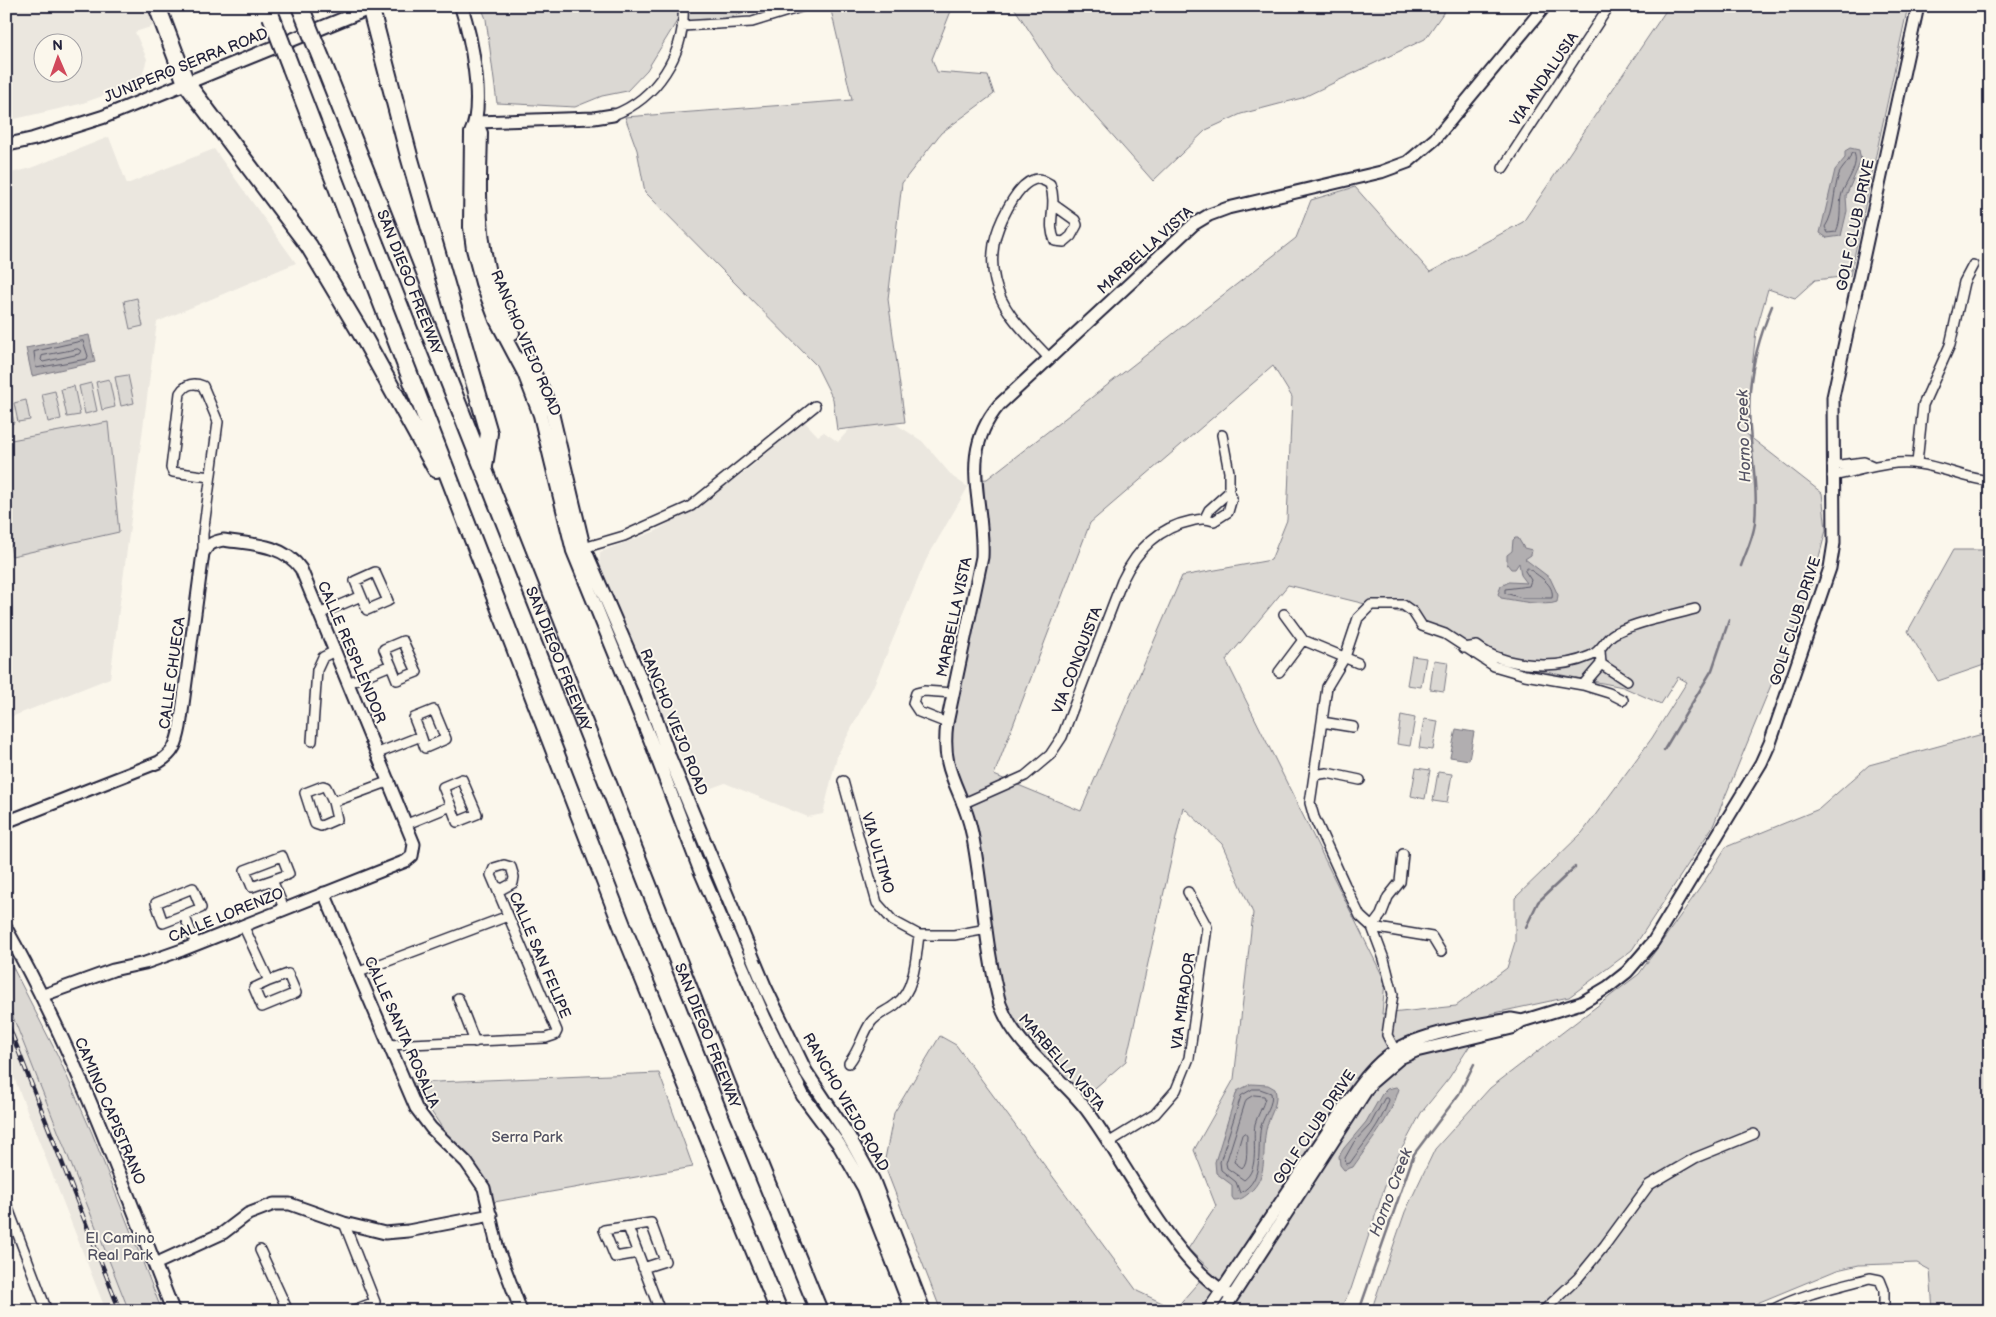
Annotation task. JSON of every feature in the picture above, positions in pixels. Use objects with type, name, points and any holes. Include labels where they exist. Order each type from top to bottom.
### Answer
[{"type":"highway","points":[[157,6],[186,83],[309,246],[365,340],[466,524]]},
{"type":"highway","name":"SAN DIEGO FREEWAY","points":[[300,6],[418,307],[484,466],[737,1110],[819,1311]]},
{"type":"highway","points":[[372,7],[408,156],[489,434],[484,466]]},
{"type":"highway","points":[[269,11],[623,928],[779,1311]]},
{"type":"main road","name":"RANCHO VIEJO ROAD","points":[[461,6],[478,95],[476,122],[481,133],[480,227],[485,257],[491,283],[505,320],[559,436],[575,516],[578,550],[700,870],[764,1017],[803,1096],[851,1163],[874,1213],[912,1311]]},
{"type":"main road","name":"JUNIPERO SERRA ROAD","points":[[6,145],[33,139],[102,117],[372,7]]},
{"type":"main road","name":"RANCHO VIEJO ROAD","points":[[578,550],[646,694],[661,736],[765,987],[806,1072],[849,1136],[873,1180],[924,1311]]},
{"type":"main road","name":"CAMINO CAPISTRANO","points":[[6,929],[41,996],[91,1103],[173,1311]]},
{"type":"street","points":[[476,122],[594,118],[613,115],[630,109],[655,87],[674,58],[682,26],[683,6]]},
{"type":"street","points":[[682,26],[752,22],[804,6]]},
{"type":"street","name":"MARBELLA VISTA","points":[[1232,1297],[1221,1291],[1183,1253],[1080,1102],[1020,1040],[1007,1022],[998,997],[972,832],[946,764],[944,739],[982,557],[982,538],[974,472],[978,444],[994,412],[1049,358],[1201,219],[1228,208],[1386,171],[1416,158],[1436,139],[1544,6]]},
{"type":"street","name":"VIA ANDALUSIA","points":[[1502,168],[1609,6]]},
{"type":"street","name":"GOLF CLUB DRIVE","points":[[1208,1311],[1367,1075],[1397,1054],[1512,1028],[1522,1021],[1581,1003],[1608,987],[1627,972],[1653,942],[1761,763],[1770,743],[1830,568],[1834,543],[1832,471],[1833,397],[1918,6]]},
{"type":"street","points":[[1049,358],[1012,318],[1004,305],[994,280],[992,259],[997,230],[1003,216],[1026,184],[1033,179],[1043,180],[1050,184],[1054,205]]},
{"type":"street","points":[[1917,463],[1923,405],[1950,344],[1964,282],[1973,265]]},
{"type":"street","name":"CALLE CHUECA","points":[[6,822],[159,762],[171,754],[178,741],[180,727],[218,422],[203,386],[191,384],[184,387],[180,393],[171,468],[173,472],[210,477]]},
{"type":"street","points":[[578,550],[624,536],[691,506],[815,406]]},
{"type":"street","name":"VIA CONQUISTA","points":[[962,804],[1025,776],[1050,755],[1062,737],[1130,563],[1142,548],[1160,532],[1182,523],[1205,518],[1214,521],[1228,512],[1232,503],[1229,492],[1229,472],[1222,435]]},
{"type":"street","points":[[1832,471],[1864,462],[1873,466],[1917,463],[1990,481]]},
{"type":"street","points":[[1205,518],[1209,510],[1229,492]]},
{"type":"street","name":"CALLE RESPLENDOR","points":[[203,553],[215,541],[223,540],[275,549],[284,553],[301,569],[390,781],[415,849]]},
{"type":"street","points":[[375,572],[388,602],[368,610],[361,596],[355,581],[375,572]]},
{"type":"street","points":[[319,614],[361,596]]},
{"type":"street","points":[[1441,952],[1432,936],[1372,926],[1360,916],[1314,817],[1310,803],[1328,684],[1346,656],[1358,618],[1371,605],[1402,605],[1413,612],[1422,626],[1445,634],[1494,666],[1525,675],[1583,685],[1609,692],[1623,700]]},
{"type":"street","points":[[1464,648],[1477,646],[1494,656],[1521,664],[1562,663],[1590,657],[1600,651],[1612,635],[1629,627],[1695,609]]},
{"type":"street","points":[[1284,614],[1303,640],[1346,656],[1358,663]]},
{"type":"street","points":[[1279,672],[1303,640]]},
{"type":"street","points":[[403,641],[416,672],[397,680],[391,666],[384,649],[403,641]]},
{"type":"street","points":[[312,741],[317,670],[323,657],[335,651]]},
{"type":"street","points":[[1583,685],[1601,664],[1600,651]]},
{"type":"street","points":[[1601,664],[1627,681]]},
{"type":"street","points":[[348,683],[391,666]]},
{"type":"street","points":[[947,723],[919,712],[913,704],[916,693],[924,691],[953,693]]},
{"type":"street","points":[[1322,722],[1353,727]]},
{"type":"street","points":[[378,753],[421,736]]},
{"type":"street","points":[[1314,775],[1327,773],[1360,780]]},
{"type":"street","points":[[462,779],[477,814],[457,822],[451,806],[443,787],[462,779]]},
{"type":"street","points":[[333,802],[390,781]]},
{"type":"street","name":"VIA ULTIMO","points":[[843,781],[877,903],[893,921],[919,935],[954,935],[987,929]]},
{"type":"street","points":[[323,786],[328,789],[333,802],[337,819],[321,826],[315,824],[305,797],[307,791],[323,786]]},
{"type":"street","points":[[407,824],[451,806]]},
{"type":"street","name":"CALLE LORENZO","points":[[41,996],[113,970],[145,963],[324,894],[406,860],[415,849]]},
{"type":"street","points":[[1372,926],[1381,915],[1388,897],[1400,882],[1403,854]]},
{"type":"street","points":[[282,856],[289,874],[272,880],[252,887],[245,870],[282,856]]},
{"type":"street","points":[[272,880],[284,908]]},
{"type":"street","name":"CALLE SAN FELIPE","points":[[475,1042],[546,1038],[555,1035],[557,1031],[496,886]]},
{"type":"street","points":[[193,888],[201,908],[184,915],[164,923],[156,903],[193,888]]},
{"type":"street","name":"VIA MIRADOR","points":[[1108,1143],[1155,1114],[1176,1090],[1189,1058],[1207,927],[1188,892]]},
{"type":"street","name":"CALLE SANTA ROSALIA","points":[[324,894],[416,1108],[431,1128],[466,1162],[484,1188],[498,1250],[521,1311]]},
{"type":"street","points":[[184,915],[196,944]]},
{"type":"street","points":[[359,972],[508,916]]},
{"type":"street","points":[[243,925],[270,981]]},
{"type":"street","points":[[1372,926],[1392,987],[1393,1001],[1387,1031],[1397,1054]]},
{"type":"street","points":[[849,1064],[858,1051],[870,1023],[882,1011],[896,1005],[904,997],[910,983],[919,935]]},
{"type":"street","points":[[288,974],[296,993],[262,1007],[254,988],[270,981],[288,974]]},
{"type":"street","points":[[388,1044],[475,1042],[458,998]]},
{"type":"street","name":"GOLF CLUB DRIVE","points":[[1223,1311],[1371,1083],[1397,1054]]},
{"type":"street","points":[[1543,1311],[1578,1278],[1605,1245],[1648,1184],[1695,1158],[1754,1134]]},
{"type":"street","points":[[6,1202],[48,1311]]},
{"type":"street","points":[[155,1264],[223,1232],[248,1214],[274,1204],[290,1204],[344,1223],[385,1233],[408,1231],[491,1215]]},
{"type":"street","points":[[344,1223],[375,1302],[350,1311]]},
{"type":"street","points":[[638,1253],[615,1256],[604,1230],[651,1223],[665,1261],[643,1268]]},
{"type":"street","points":[[628,1227],[660,1311]]},
{"type":"street","points":[[260,1250],[288,1311]]},
{"type":"street","points":[[1770,1311],[1811,1294],[1870,1278],[1880,1280],[1884,1290],[1884,1311]]},
{"type":"shaded area","points":[[6,6],[151,6],[157,25],[135,32],[147,59],[140,83],[80,104],[6,121]]},
{"type":"shaded area","points":[[109,137],[127,184],[214,149],[296,263],[157,322],[110,678],[6,719],[6,174],[28,169]]},
{"type":"shaded area","points":[[804,421],[818,436],[824,432],[838,442],[854,424],[891,421],[922,441],[953,477],[968,487],[926,560],[873,687],[837,756],[823,814],[808,817],[725,783],[698,793],[665,722],[599,568],[600,552],[656,531],[705,500],[745,472]]},
{"type":"shaded area","points":[[6,999],[129,1311],[106,1311],[6,1057]]},
{"type":"green space","points":[[481,6],[772,6],[714,21],[677,21],[647,70],[627,91],[602,96],[575,107],[497,103],[486,19]]},
{"type":"green space","points":[[830,6],[953,6],[932,59],[937,72],[988,76],[994,94],[941,133],[902,183],[888,299],[905,422],[837,430],[833,399],[816,365],[645,192],[637,150],[625,117],[852,100]]},
{"type":"green space","points":[[1010,6],[1448,6],[1425,39],[1302,98],[1241,114],[1206,130],[1153,181],[1055,70],[1015,9]]},
{"type":"green space","points":[[1669,6],[1908,6],[1850,276],[1815,280],[1795,298],[1768,289],[1756,331],[1745,433],[1822,493],[1826,530],[1811,588],[1713,826],[1632,950],[1569,997],[1490,1014],[1449,1078],[1421,1113],[1390,1171],[1351,1289],[1339,1311],[941,1311],[884,1164],[894,1113],[940,1036],[956,1045],[1137,1291],[1175,1309],[1210,1269],[1188,1249],[1216,1206],[1194,1150],[1234,1079],[1253,913],[1222,844],[1183,807],[1126,1061],[1080,1101],[1007,1022],[972,832],[944,747],[982,557],[975,480],[987,479],[1296,238],[1311,200],[1355,187],[1430,272],[1523,222]],"holes":[[[1273,366],[1292,397],[1287,520],[1271,560],[1182,576],[1081,811],[994,775],[1090,523]],[[1288,585],[1406,614],[1500,663],[1623,687],[1661,704],[1678,677],[1687,682],[1652,738],[1582,833],[1515,898],[1515,942],[1507,968],[1456,1006],[1382,1014],[1385,981],[1226,660]]]},
{"type":"green space","points":[[137,298],[143,326],[130,329],[124,301]]},
{"type":"green space","points":[[128,375],[134,403],[121,406],[115,377]]},
{"type":"green space","points":[[109,379],[115,407],[102,410],[96,382]]},
{"type":"green space","points":[[91,383],[97,411],[85,414],[79,386]]},
{"type":"green space","points":[[74,386],[80,415],[67,417],[61,389]]},
{"type":"green space","points":[[55,391],[61,419],[48,422],[42,394]]},
{"type":"green space","points":[[26,400],[30,420],[18,422],[14,403]]},
{"type":"green space","points":[[10,403],[14,423],[6,425],[6,404]]},
{"type":"green space","points":[[108,422],[119,532],[12,556],[6,523],[6,441]]},
{"type":"green space","points":[[1953,550],[1990,550],[1990,663],[1938,681],[1908,631]]},
{"type":"green space","points":[[1412,656],[1426,658],[1421,687],[1407,685]]},
{"type":"green space","points":[[1434,660],[1448,662],[1444,691],[1430,689]]},
{"type":"green space","points":[[1401,715],[1415,718],[1410,746],[1397,744]]},
{"type":"green space","points":[[1424,719],[1438,721],[1433,750],[1419,748]]},
{"type":"green space","points":[[1990,734],[1990,1311],[1933,1311],[1930,1270],[1917,1263],[1859,1265],[1837,1270],[1738,1311],[1371,1311],[1405,1212],[1435,1149],[1490,1088],[1639,974],[1702,885],[1726,847],[1819,809],[1869,765],[1979,735]]},
{"type":"green space","points":[[1416,768],[1430,770],[1425,799],[1411,796]]},
{"type":"green space","points":[[1438,772],[1452,774],[1447,803],[1433,801]]},
{"type":"green space","name":"El Camino Real Park","points":[[6,954],[57,1054],[92,1133],[162,1311],[129,1311],[6,999]]},
{"type":"green space","name":"Serra Park","points":[[659,1073],[693,1167],[494,1202],[480,1172],[445,1132],[412,1083]]},
{"type":"water","points":[[1850,148],[1859,150],[1861,161],[1846,196],[1847,211],[1841,236],[1827,238],[1820,233],[1835,170],[1845,158],[1845,151]]},
{"type":"water","points":[[89,335],[95,362],[32,376],[26,348]]},
{"type":"water","points":[[1515,538],[1518,538],[1524,548],[1532,550],[1531,555],[1525,559],[1550,578],[1558,595],[1557,602],[1545,604],[1530,603],[1501,598],[1498,594],[1501,586],[1509,582],[1527,583],[1521,575],[1519,563],[1515,569],[1511,569],[1507,564],[1507,555],[1512,551]]},
{"type":"water","points":[[1456,729],[1474,732],[1469,760],[1450,757]]},
{"type":"water","points":[[1251,1084],[1268,1085],[1275,1089],[1276,1099],[1265,1135],[1264,1162],[1260,1179],[1248,1194],[1238,1200],[1234,1200],[1232,1197],[1232,1185],[1216,1173],[1215,1162],[1237,1091]]},
{"type":"water","points":[[1396,1087],[1399,1089],[1395,1100],[1379,1130],[1353,1167],[1344,1170],[1340,1165],[1339,1156],[1344,1148],[1366,1122],[1382,1094],[1387,1089]]},
{"type":"waterway","name":"Horno Creek","points":[[1741,566],[1754,527],[1756,506],[1749,407],[1751,380],[1758,348],[1772,306]]},
{"type":"waterway","name":"Horno Creek","points":[[1664,750],[1712,670],[1729,620]]},
{"type":"waterway","name":"Horno Creek","points":[[1526,927],[1538,902],[1575,867]]},
{"type":"waterway","name":"Horno Creek","points":[[1359,1311],[1414,1154],[1459,1094],[1474,1064]]},
{"type":"railway","points":[[6,1019],[120,1311]]}]
